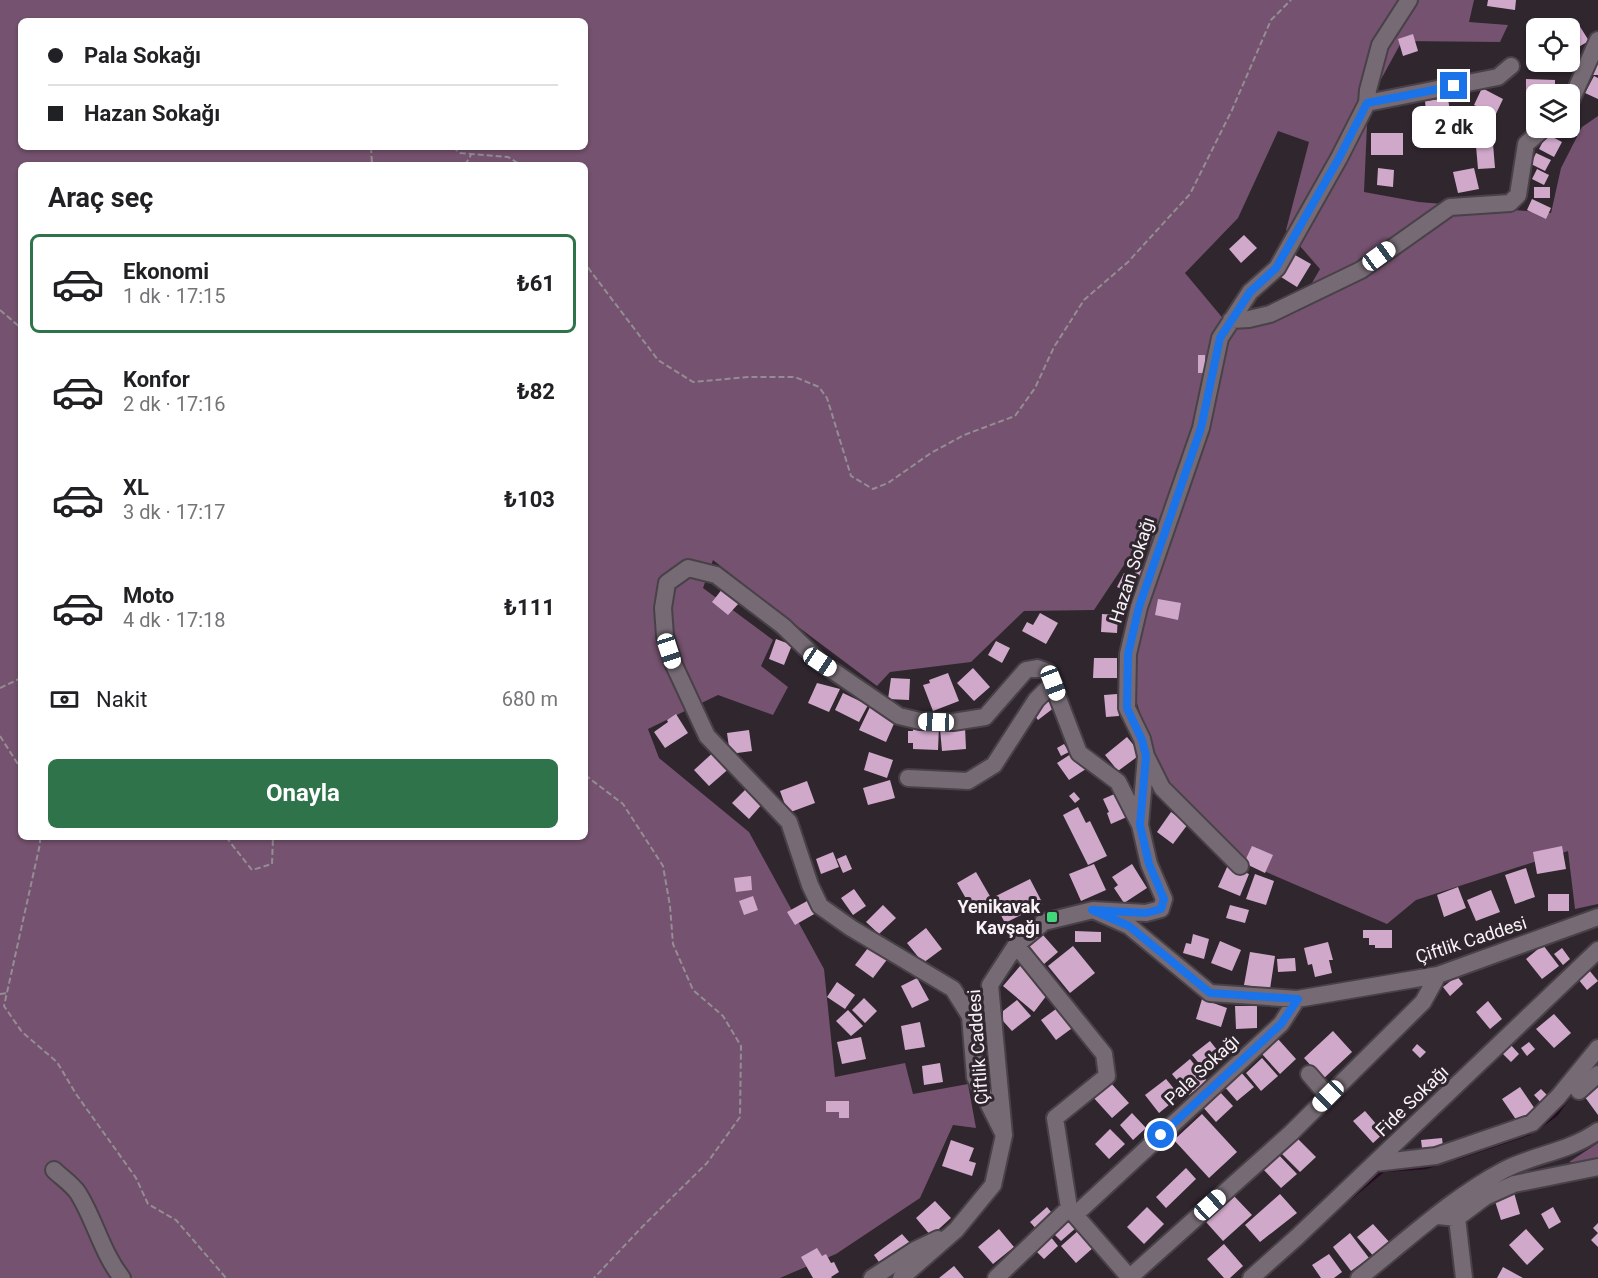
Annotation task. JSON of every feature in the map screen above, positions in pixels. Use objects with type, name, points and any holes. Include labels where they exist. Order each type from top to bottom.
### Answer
[{"type":"street","name":"Hazan Sokağı","points":[[1092,910],[1146,913],[1161,909],[1164,899],[1149,864],[1140,825],[1146,756],[1142,740],[1127,708],[1128,654],[1139,607],[1201,428],[1220,338],[1250,292],[1276,268],[1339,158],[1367,103],[1368,90],[1380,45],[1409,0]]},
{"type":"street","points":[[1578,84],[1598,40]]},
{"type":"street","points":[[1367,103],[1498,77],[1511,66]]},
{"type":"street","points":[[1231,320],[1270,314],[1361,270],[1450,207],[1510,203],[1518,195],[1526,144],[1533,138]]},
{"type":"street","points":[[1004,1135],[975,1077],[970,1016],[953,989],[851,928],[820,906],[810,885],[789,822],[707,736],[674,665],[665,636],[663,608],[667,583],[688,568],[716,575],[783,626],[820,662],[900,716],[920,721],[953,723],[985,717],[1026,670],[1037,668],[1048,672],[1079,753],[1118,782],[1140,825]]},
{"type":"street","points":[[908,778],[968,781],[994,765],[1036,700],[1053,683]]},
{"type":"street","points":[[1146,756],[1162,788],[1240,866]]},
{"type":"street","name":"Çiftlik Caddesi","points":[[902,1278],[956,1230],[993,1185],[1004,1135],[990,985],[1016,945],[1044,922],[1092,910],[1129,926],[1210,993],[1298,999],[1438,975],[1598,917]]},
{"type":"street","points":[[1016,945],[1104,1054],[1107,1076],[1055,1118],[1073,1211],[1129,1278],[1328,1096],[1423,1002],[1438,975]]},
{"type":"street","name":"Fide Sokağı","points":[[1251,1278],[1598,950]]},
{"type":"street","name":"Pala Sokağı","points":[[996,1278],[1281,1024],[1298,999]]},
{"type":"street","points":[[1375,1163],[1436,1156],[1532,1123],[1558,1097],[1598,1048]]},
{"type":"street","points":[[1309,1074],[1328,1096]]},
{"type":"street","points":[[1579,1091],[1598,1074]]},
{"type":"street","points":[[1359,1278],[1460,1197],[1506,1169],[1581,1143],[1598,1131]]},
{"type":"street","points":[[1438,1216],[1457,1218],[1485,1197],[1514,1184],[1598,1167]]},
{"type":"street","points":[[54,1170],[77,1191],[112,1265],[122,1278]]},
{"type":"street","points":[[1457,1218],[1464,1278]]},
{"type":"street","points":[[872,1278],[915,1250],[956,1230]]},
{"type":"path","points":[[588,265],[657,360],[693,381],[748,377],[795,377],[819,387],[827,398],[851,476],[873,489],[888,483],[931,453],[964,435],[1014,416],[1035,388],[1054,347],[1084,300],[1128,262],[1190,194],[1232,110],[1271,20],[1291,0]]},
{"type":"path","points":[[456,150],[471,155],[508,157],[516,162]]},
{"type":"path","points":[[467,162],[471,155]]},
{"type":"path","points":[[0,310],[18,325]]},
{"type":"path","points":[[0,688],[18,679]]},
{"type":"path","points":[[0,736],[18,764]]},
{"type":"path","points":[[588,777],[623,804],[663,866],[670,906],[673,944],[693,990],[723,1016],[741,1046],[740,1116],[707,1163],[594,1278]]},
{"type":"path","points":[[40,840],[4,1006],[22,1032],[57,1062],[76,1094],[136,1178],[148,1204],[176,1220],[226,1278]]},
{"type":"path","points":[[228,840],[252,870],[272,864],[273,840]]},
{"type":"path","points":[[0,994],[8,993]]},
{"type":"shaded area","points":[[0,0],[1474,0],[1469,22],[1508,25],[1500,42],[1402,41],[1368,103],[1364,192],[1419,202],[1551,213],[1561,168],[1576,138],[1580,138],[1582,127],[1598,116],[1598,904],[1575,909],[1568,851],[1416,900],[1387,924],[1217,851],[1159,773],[1129,678],[1143,600],[1160,559],[1152,543],[1126,562],[1094,610],[1024,611],[971,662],[890,672],[877,686],[713,560],[703,588],[773,640],[761,666],[788,687],[773,715],[718,695],[648,729],[659,758],[749,832],[824,969],[835,1077],[905,1063],[913,1094],[968,1084],[976,1128],[953,1125],[920,1198],[836,1254],[780,1278],[0,1278]],"holes":[[[1278,131],[1309,142],[1286,230],[1320,269],[1301,302],[1231,328],[1185,273],[1238,218]]]},
{"type":"shaded area","points":[[1598,1143],[1598,1168],[1569,1162]]},
{"type":"building","points":[[1488,0],[1516,0],[1515,10],[1487,6]]},
{"type":"building","points":[[1580,27],[1589,41],[1580,46]]},
{"type":"building","points":[[1413,34],[1418,51],[1403,56],[1398,39]]},
{"type":"building","points":[[1593,57],[1598,57],[1598,75],[1593,75]]},
{"type":"building","points":[[1594,76],[1598,78],[1598,99],[1585,93]]},
{"type":"building","points":[[1526,79],[1555,80],[1555,84],[1526,84]]},
{"type":"building","points":[[1482,88],[1503,99],[1495,116],[1474,105]]},
{"type":"building","points":[[1448,98],[1451,120],[1427,123],[1425,101]]},
{"type":"building","points":[[1371,133],[1403,133],[1403,155],[1371,155]]},
{"type":"building","points":[[1545,138],[1554,138],[1562,142],[1554,157],[1539,149]]},
{"type":"building","points":[[1493,144],[1495,168],[1478,169],[1476,146]]},
{"type":"building","points":[[1536,153],[1551,160],[1545,171],[1531,164]]},
{"type":"building","points":[[1378,168],[1394,170],[1393,187],[1377,185]]},
{"type":"building","points":[[1474,168],[1479,189],[1458,193],[1453,172]]},
{"type":"building","points":[[1537,169],[1549,175],[1544,185],[1532,179]]},
{"type":"building","points":[[1534,187],[1550,187],[1550,198],[1534,198]]},
{"type":"building","points":[[1532,199],[1551,208],[1546,219],[1527,210]]},
{"type":"building","points":[[1244,235],[1257,248],[1241,263],[1229,249]]},
{"type":"building","points":[[1295,255],[1311,264],[1297,287],[1281,277]]},
{"type":"building","points":[[1198,355],[1205,355],[1205,373],[1198,373]]},
{"type":"building","points":[[1140,563],[1147,567],[1141,576],[1135,573]]},
{"type":"building","points":[[1124,573],[1137,579],[1131,593],[1117,587]]},
{"type":"building","points":[[723,588],[740,602],[728,615],[712,602]]},
{"type":"building","points":[[1158,599],[1181,603],[1178,620],[1155,615]]},
{"type":"building","points":[[1040,613],[1058,623],[1046,644],[1022,631],[1027,622],[1033,625]]},
{"type":"building","points":[[1102,614],[1118,615],[1117,633],[1101,632]]},
{"type":"building","points":[[776,639],[792,645],[784,665],[769,659]]},
{"type":"building","points":[[996,641],[1010,648],[1002,663],[988,655]]},
{"type":"building","points":[[1094,658],[1117,658],[1117,678],[1093,678]]},
{"type":"building","points":[[973,668],[990,687],[974,701],[957,683]]},
{"type":"building","points":[[948,673],[959,701],[933,711],[923,685],[930,683],[929,680]]},
{"type":"building","points":[[891,678],[910,679],[909,700],[888,699]]},
{"type":"building","points":[[817,683],[840,689],[829,712],[808,703]]},
{"type":"building","points":[[843,693],[868,705],[859,722],[835,710]]},
{"type":"building","points":[[1117,694],[1119,716],[1106,717],[1104,695]]},
{"type":"building","points":[[1053,695],[1059,704],[1038,720],[1031,711]]},
{"type":"building","points":[[870,707],[896,719],[886,742],[859,730]]},
{"type":"building","points":[[676,714],[688,733],[665,748],[654,732]]},
{"type":"building","points":[[913,726],[939,726],[938,750],[913,749],[913,743],[908,743],[908,731],[913,731]]},
{"type":"building","points":[[965,727],[966,749],[942,751],[940,729]]},
{"type":"building","points":[[749,730],[752,751],[730,754],[727,733]]},
{"type":"building","points":[[1127,737],[1141,754],[1118,771],[1105,755]]},
{"type":"building","points":[[1064,744],[1069,752],[1061,756],[1057,748]]},
{"type":"building","points":[[717,749],[732,766],[709,786],[694,770]]},
{"type":"building","points":[[869,752],[893,760],[887,778],[864,770]]},
{"type":"building","points":[[1074,752],[1086,769],[1069,780],[1057,763]]},
{"type":"building","points":[[890,780],[895,798],[868,805],[863,788]]},
{"type":"building","points":[[807,781],[815,803],[788,813],[780,791]]},
{"type":"building","points":[[748,787],[764,802],[749,819],[732,803]]},
{"type":"building","points":[[1074,792],[1080,799],[1075,803],[1069,796]]},
{"type":"building","points":[[1119,792],[1129,816],[1111,824],[1103,799]]},
{"type":"building","points":[[1078,807],[1086,823],[1090,821],[1107,856],[1088,865],[1063,815]]},
{"type":"building","points":[[1171,812],[1188,824],[1173,844],[1157,832]]},
{"type":"building","points":[[1252,846],[1273,855],[1265,873],[1244,863]]},
{"type":"building","points":[[1562,846],[1566,869],[1537,874],[1533,852]]},
{"type":"building","points":[[833,852],[839,867],[821,874],[816,859]]},
{"type":"building","points":[[846,855],[852,869],[843,873],[837,859]]},
{"type":"building","points":[[1094,864],[1106,890],[1081,901],[1069,874]]},
{"type":"building","points":[[1132,864],[1147,888],[1124,903],[1114,888],[1118,885],[1112,877]]},
{"type":"building","points":[[1228,865],[1249,874],[1240,896],[1218,887]]},
{"type":"building","points":[[1526,868],[1535,897],[1515,904],[1505,875]]},
{"type":"building","points":[[976,872],[991,898],[972,909],[957,883]]},
{"type":"building","points":[[1255,874],[1274,881],[1266,905],[1246,899]]},
{"type":"building","points":[[751,876],[752,890],[736,892],[734,878]]},
{"type":"building","points":[[1030,879],[1043,904],[1005,923],[992,898]]},
{"type":"building","points":[[1458,887],[1466,908],[1444,917],[1437,895]]},
{"type":"building","points":[[854,889],[866,906],[853,915],[841,898]]},
{"type":"building","points":[[1491,890],[1500,912],[1476,921],[1467,900]]},
{"type":"building","points":[[1548,894],[1569,894],[1569,911],[1548,911]]},
{"type":"building","points":[[753,896],[758,910],[744,915],[739,901]]},
{"type":"building","points":[[809,900],[816,913],[795,925],[787,912]]},
{"type":"building","points":[[883,905],[896,918],[879,934],[866,922]]},
{"type":"building","points":[[1230,905],[1249,910],[1245,923],[1226,918]]},
{"type":"building","points":[[926,928],[942,949],[923,963],[907,943]]},
{"type":"building","points":[[1363,930],[1392,930],[1392,948],[1375,948],[1375,945],[1369,945],[1369,938],[1363,938]]},
{"type":"building","points":[[1075,931],[1101,932],[1101,942],[1075,942]]},
{"type":"building","points":[[1193,934],[1209,939],[1204,959],[1183,953],[1186,943],[1191,944]]},
{"type":"building","points":[[1043,935],[1058,952],[1044,964],[1029,947]]},
{"type":"building","points":[[1220,941],[1241,950],[1232,971],[1211,963]]},
{"type":"building","points":[[1328,942],[1333,960],[1329,960],[1332,973],[1315,977],[1312,964],[1308,965],[1304,948]]},
{"type":"building","points":[[871,944],[889,957],[873,978],[855,965]]},
{"type":"building","points":[[1543,945],[1559,966],[1542,979],[1526,959]]},
{"type":"building","points":[[1073,946],[1095,973],[1070,993],[1048,966]]},
{"type":"building","points":[[1562,948],[1570,959],[1563,965],[1554,954]]},
{"type":"building","points":[[1250,952],[1275,956],[1270,989],[1244,985]]},
{"type":"building","points":[[1295,958],[1296,971],[1278,972],[1277,959]]},
{"type":"building","points":[[1021,965],[1050,991],[1034,1012],[1003,986]]},
{"type":"building","points":[[1589,970],[1598,981],[1587,990],[1578,979]]},
{"type":"building","points":[[1457,976],[1463,984],[1450,996],[1443,987]]},
{"type":"building","points":[[917,978],[929,1000],[912,1008],[901,986]]},
{"type":"building","points":[[837,982],[855,995],[845,1009],[827,997]]},
{"type":"building","points":[[864,998],[877,1011],[865,1023],[852,1010]]},
{"type":"building","points":[[1202,999],[1227,1008],[1221,1027],[1196,1019]]},
{"type":"building","points":[[1017,1000],[1031,1016],[1012,1031],[1003,1021],[1003,1011]]},
{"type":"building","points":[[1488,1001],[1502,1019],[1490,1029],[1476,1012]]},
{"type":"building","points":[[1060,1006],[1075,1026],[1056,1040],[1041,1020]]},
{"type":"building","points":[[1235,1006],[1257,1006],[1257,1028],[1236,1029]]},
{"type":"building","points":[[848,1010],[863,1026],[851,1036],[836,1021]]},
{"type":"building","points":[[1554,1014],[1571,1033],[1554,1048],[1536,1029]]},
{"type":"building","points":[[920,1022],[925,1047],[905,1050],[901,1026]]},
{"type":"building","points":[[1333,1031],[1352,1052],[1323,1079],[1304,1058]]},
{"type":"building","points":[[861,1037],[866,1059],[842,1064],[837,1042]]},
{"type":"building","points":[[1278,1039],[1296,1059],[1280,1074],[1262,1054]]},
{"type":"building","points":[[1210,1041],[1225,1060],[1208,1074],[1192,1055]]},
{"type":"building","points":[[1529,1042],[1535,1049],[1527,1056],[1521,1048]]},
{"type":"building","points":[[1509,1043],[1519,1054],[1511,1062],[1500,1051]]},
{"type":"building","points":[[1417,1044],[1426,1052],[1420,1058],[1412,1050]]},
{"type":"building","points":[[1262,1058],[1278,1076],[1261,1091],[1246,1073]]},
{"type":"building","points":[[1190,1059],[1207,1081],[1189,1095],[1172,1074]]},
{"type":"building","points":[[940,1063],[943,1082],[924,1085],[922,1066]]},
{"type":"building","points":[[1239,1070],[1254,1087],[1237,1101],[1223,1085]]},
{"type":"building","points":[[1166,1079],[1180,1096],[1159,1113],[1145,1095]]},
{"type":"building","points":[[1109,1081],[1129,1103],[1112,1118],[1092,1096]]},
{"type":"building","points":[[1598,1082],[1598,1115],[1582,1093]]},
{"type":"building","points":[[1520,1087],[1535,1109],[1517,1121],[1502,1099]]},
{"type":"building","points":[[1541,1089],[1550,1098],[1543,1105],[1534,1095]]},
{"type":"building","points":[[1219,1091],[1233,1106],[1216,1122],[1202,1106]]},
{"type":"building","points":[[826,1101],[849,1101],[849,1118],[839,1118],[839,1112],[826,1112]]},
{"type":"building","points":[[1365,1111],[1384,1133],[1373,1143],[1353,1121]]},
{"type":"building","points":[[1132,1113],[1146,1128],[1133,1140],[1120,1125]]},
{"type":"building","points":[[1202,1114],[1237,1152],[1209,1178],[1174,1140]]},
{"type":"building","points":[[1110,1129],[1125,1144],[1109,1159],[1095,1144]]},
{"type":"building","points":[[1297,1138],[1316,1157],[1300,1172],[1281,1153]]},
{"type":"building","points":[[1442,1138],[1443,1146],[1422,1148],[1421,1140]]},
{"type":"building","points":[[951,1140],[974,1148],[969,1161],[976,1163],[972,1176],[942,1166]]},
{"type":"building","points":[[1276,1152],[1297,1174],[1281,1188],[1261,1167]]},
{"type":"building","points":[[1186,1168],[1196,1179],[1166,1208],[1156,1197]]},
{"type":"building","points":[[1513,1189],[1520,1214],[1501,1220],[1493,1195]]},
{"type":"building","points":[[1280,1194],[1297,1213],[1260,1242],[1245,1225]]},
{"type":"building","points":[[1234,1196],[1252,1215],[1223,1241],[1206,1222]]},
{"type":"building","points":[[935,1201],[951,1218],[931,1236],[916,1218]]},
{"type":"building","points":[[1047,1207],[1056,1218],[1040,1233],[1030,1222]]},
{"type":"building","points":[[1147,1207],[1164,1224],[1144,1244],[1127,1227]]},
{"type":"building","points":[[1553,1207],[1561,1222],[1549,1229],[1541,1214]]},
{"type":"building","points":[[1066,1215],[1077,1227],[1061,1241],[1050,1230]]},
{"type":"building","points":[[1598,1223],[1598,1233],[1593,1228]]},
{"type":"building","points":[[1373,1224],[1391,1244],[1375,1258],[1357,1237]]},
{"type":"building","points":[[999,1229],[1014,1247],[993,1264],[978,1247]]},
{"type":"building","points":[[1526,1229],[1544,1249],[1527,1265],[1509,1245]]},
{"type":"building","points":[[1079,1230],[1094,1247],[1076,1263],[1061,1246]]},
{"type":"building","points":[[1350,1233],[1369,1258],[1351,1271],[1333,1247]]},
{"type":"building","points":[[1598,1233],[1598,1247],[1591,1240]]},
{"type":"building","points":[[902,1234],[910,1243],[881,1265],[874,1255]]},
{"type":"building","points":[[1050,1236],[1058,1246],[1044,1259],[1035,1250]]},
{"type":"building","points":[[1224,1244],[1243,1266],[1230,1278],[1224,1278],[1207,1259]]},
{"type":"building","points":[[817,1248],[822,1256],[826,1254],[831,1263],[834,1262],[839,1272],[832,1278],[813,1278],[801,1257]]},
{"type":"building","points":[[1329,1254],[1342,1272],[1334,1278],[1321,1278],[1312,1265]]},
{"type":"building","points":[[954,1266],[964,1278],[939,1278]]},
{"type":"building","points":[[1503,1267],[1523,1278],[1497,1278]]},
{"type":"waterway","points":[[1536,1129],[1556,1114],[1568,1097]]},
{"type":"waterway","points":[[1455,1158],[1529,1133]]},
{"type":"waterway","points":[[1347,1200],[1383,1170],[1425,1167],[1438,1163]]},
{"type":"place","name":"Yenikavak Kavşağı","points":[[1052,917]]},
{"type":"route","points":[[1161,1135],[1281,1024],[1298,999],[1210,993],[1129,926],[1092,910],[1146,913],[1161,909],[1164,899],[1149,864],[1140,825],[1146,756],[1142,740],[1127,708],[1128,654],[1139,607],[1201,428],[1220,338],[1250,292],[1276,268],[1339,158],[1367,103],[1454,86]]}]
